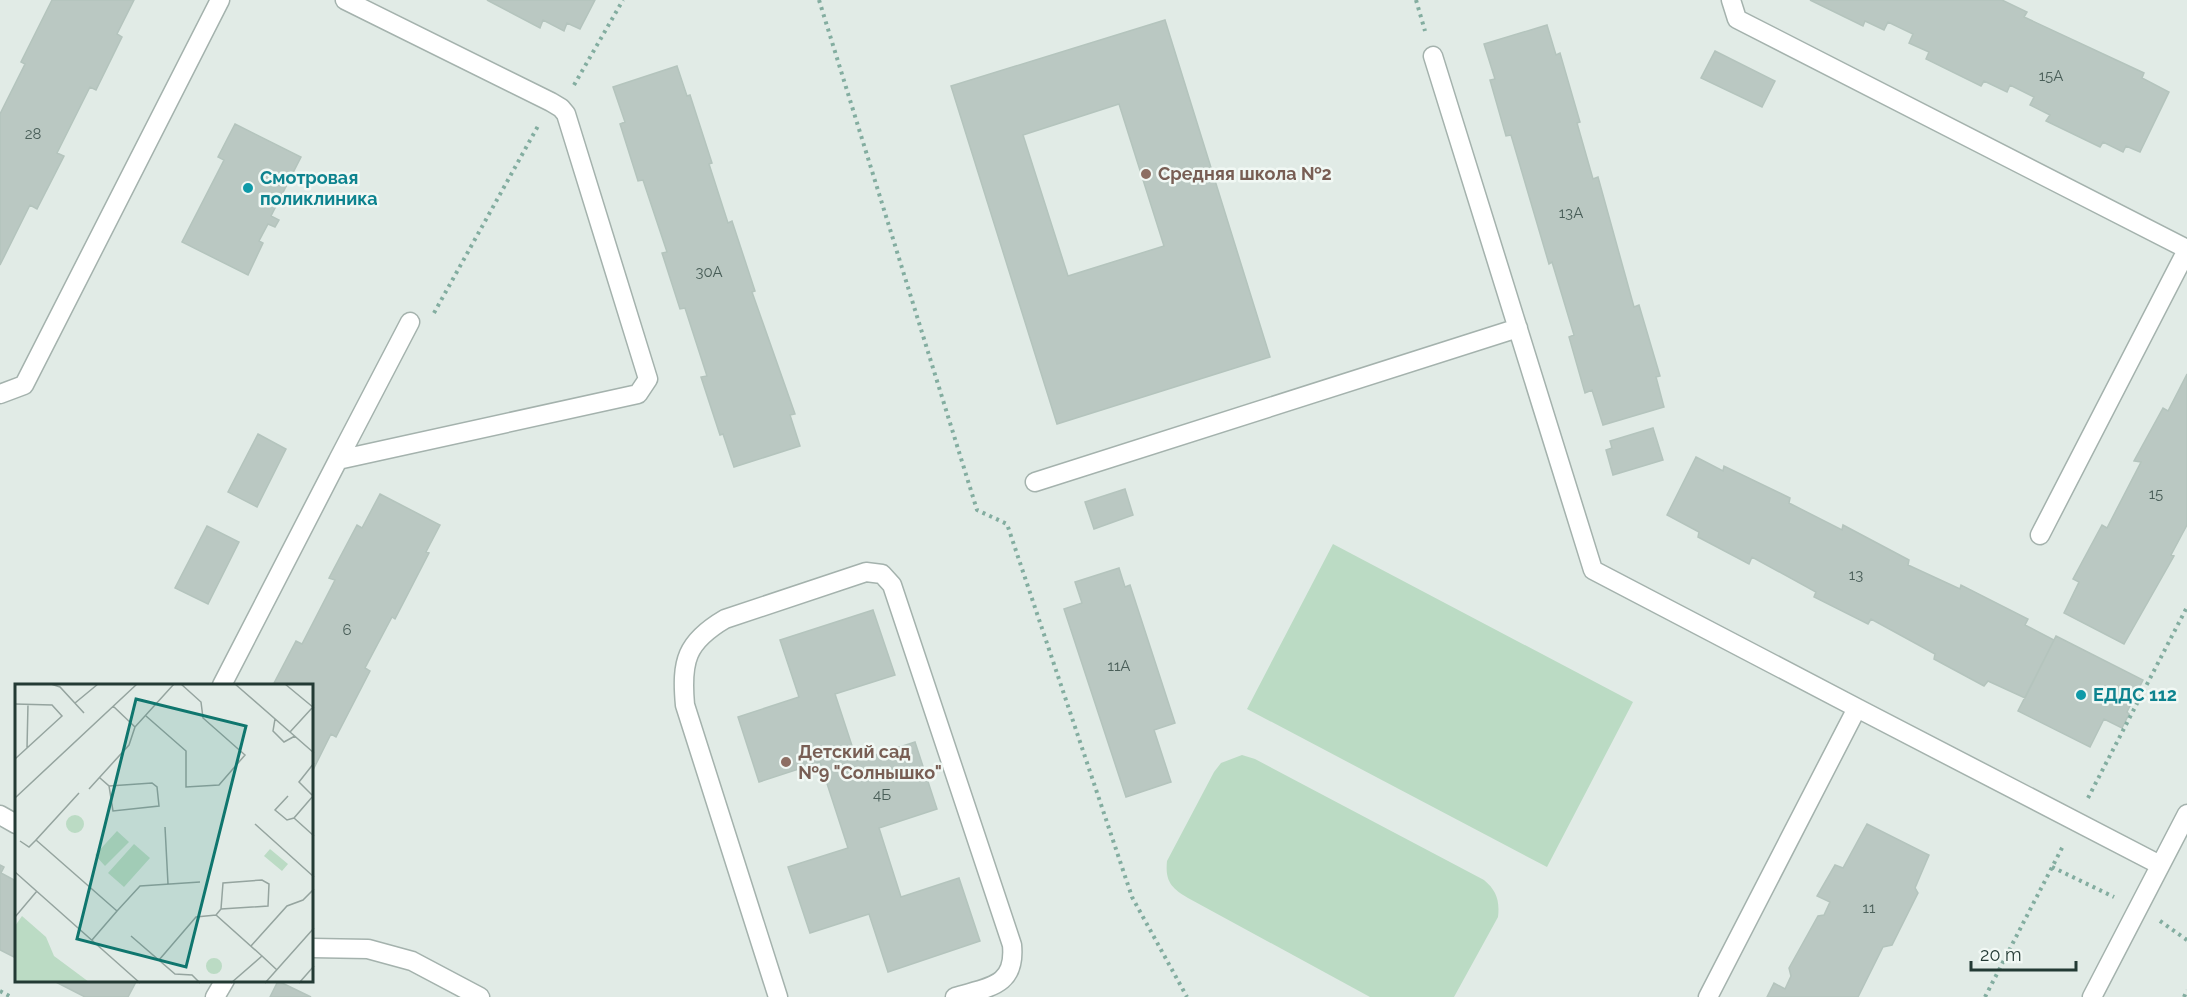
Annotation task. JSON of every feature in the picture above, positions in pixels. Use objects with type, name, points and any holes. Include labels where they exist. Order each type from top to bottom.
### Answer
[{"type":"street","points":[[0,394],[24,385],[220,0]]},
{"type":"street","points":[[338,460],[638,394],[648,379],[566,114],[556,105],[345,0]]},
{"type":"street","points":[[1731,0],[1737,19],[2187,250],[2040,535]]},
{"type":"street","points":[[1433,56],[1593,570],[2160,865]]},
{"type":"street","points":[[223,684],[410,322]]},
{"type":"street","points":[[1035,482],[1518,328]]},
{"type":"street","points":[[778,997],[685,705],[683,684],[686,663],[694,644],[705,631],[725,619],[866,572],[882,574],[892,585],[1011,945],[1013,962],[1008,974],[995,985],[955,997]]},
{"type":"street","points":[[1708,997],[1857,708]]},
{"type":"street","points":[[2092,997],[2187,814]]},
{"type":"street","points":[[0,815],[15,823]]},
{"type":"street","points":[[314,948],[368,949],[412,961],[480,997]]},
{"type":"street","points":[[215,997],[224,982]]},
{"type":"path","points":[[410,322],[432,318],[556,105],[623,0]]},
{"type":"path","points":[[819,0],[977,510],[1006,524],[1132,897],[1187,997]]},
{"type":"path","points":[[2184,997],[2187,990]]},
{"type":"path","points":[[0,991],[11,997]]},
{"type":"green space","points":[[1333,544],[1633,702],[1547,867],[1247,709]]},
{"type":"green space","points":[[1242,755],[1255,759],[1484,880],[1492,888],[1498,900],[1498,917],[1454,997],[1370,997],[1188,898],[1173,887],[1168,879],[1167,861],[1214,772],[1221,763]]},
{"type":"building","points":[[52,0],[134,0],[117,34],[122,37],[96,90],[90,87],[57,153],[64,156],[37,209],[30,205],[0,265],[0,114],[25,64],[21,62]]},
{"type":"building","points":[[487,0],[595,0],[580,29],[567,23],[564,31],[543,20],[540,28]]},
{"type":"building","points":[[1810,0],[2002,0],[2027,12],[2024,17],[2144,73],[2142,78],[2169,92],[2140,152],[2126,146],[2123,152],[2103,142],[2100,147],[2046,121],[2050,115],[2030,105],[2034,97],[2010,85],[2007,92],[1984,81],[1981,86],[1926,59],[1929,52],[1909,43],[1913,34],[1888,22],[1884,30],[1865,21],[1863,26]]},
{"type":"building","points":[[1165,20],[1270,357],[1057,424],[951,86]],"holes":[[[1119,104],[1164,246],[1068,276],[1023,135]]]},
{"type":"building","points":[[1547,25],[1556,55],[1560,53],[1580,122],[1577,123],[1593,179],[1598,177],[1634,307],[1639,305],[1660,376],[1656,377],[1664,407],[1603,425],[1592,390],[1585,393],[1569,337],[1574,335],[1552,262],[1549,264],[1511,135],[1506,136],[1490,80],[1495,79],[1484,44]]},
{"type":"building","points":[[1715,51],[1775,81],[1762,107],[1701,78]]},
{"type":"building","points":[[677,66],[687,96],[690,95],[728,223],[732,221],[755,291],[752,292],[795,414],[790,415],[800,446],[734,467],[723,434],[720,435],[701,377],[707,376],[685,308],[680,309],[662,253],[667,252],[643,180],[638,181],[620,124],[625,122],[613,87]]},
{"type":"building","name":"Смотровая поликлиника","points":[[235,124],[301,157],[271,216],[279,220],[275,227],[268,224],[259,241],[263,243],[248,275],[182,242],[224,160],[218,157]]},
{"type":"building","points":[[2187,374],[2187,525],[2171,555],[2174,556],[2124,644],[2064,613],[2079,582],[2073,579],[2102,525],[2107,528],[2141,462],[2134,461],[2163,408],[2168,411]]},
{"type":"building","points":[[1653,428],[1663,460],[1613,475],[1606,450],[1612,448],[1610,441]]},
{"type":"building","points":[[258,434],[286,449],[257,507],[228,492]]},
{"type":"building","points":[[1696,457],[1723,471],[1724,466],[1790,498],[1789,503],[1842,530],[1843,525],[1909,560],[1908,565],[1960,589],[1961,585],[2028,619],[2025,625],[2054,640],[2025,698],[1988,681],[1984,686],[1934,659],[1935,654],[1871,619],[1868,624],[1814,597],[1816,592],[1752,557],[1749,564],[1698,537],[1699,532],[1667,515]]},
{"type":"building","points":[[1125,489],[1133,515],[1094,529],[1085,502]]},
{"type":"building","points":[[380,494],[440,525],[426,552],[429,553],[395,619],[392,617],[365,668],[370,671],[336,737],[331,734],[314,768],[314,684],[274,684],[296,641],[302,644],[335,580],[329,578],[357,525],[362,528]]},
{"type":"building","points":[[207,526],[239,542],[208,604],[175,588]]},
{"type":"building","points":[[1119,568],[1125,587],[1130,585],[1175,723],[1154,730],[1171,782],[1126,797],[1064,609],[1082,603],[1075,582]]},
{"type":"building","points":[[873,610],[895,675],[835,694],[857,761],[915,742],[937,809],[879,828],[901,897],[959,878],[980,941],[888,972],[869,914],[810,933],[788,867],[848,848],[820,762],[759,782],[738,717],[799,697],[780,640]]},
{"type":"building","name":"ЕДДС 112","points":[[2056,636],[2143,680],[2127,712],[2129,714],[2122,728],[2104,719],[2090,747],[2018,711]]},
{"type":"building","points":[[1867,824],[1929,855],[1915,888],[1918,893],[1892,945],[1883,947],[1858,997],[1767,997],[1774,983],[1785,989],[1791,976],[1789,968],[1818,916],[1824,915],[1830,902],[1817,896],[1835,865],[1843,868]]},
{"type":"building","points":[[0,865],[4,867],[1,873],[15,880],[15,958],[0,950]]},
{"type":"building","points":[[56,982],[136,982],[128,997],[85,997]]},
{"type":"building","points":[[278,982],[280,982],[311,997],[270,997]]},
{"type":"place","name":"Средняя школа №2","points":[[1146,174]]},
{"type":"place","name":"Смотровая поликлиника","points":[[248,188]]},
{"type":"place","name":"ЕДДС 112","points":[[2081,695]]},
{"type":"place","name":"Детский сад №9 \"Солнышко\"","points":[[786,762]]}]
